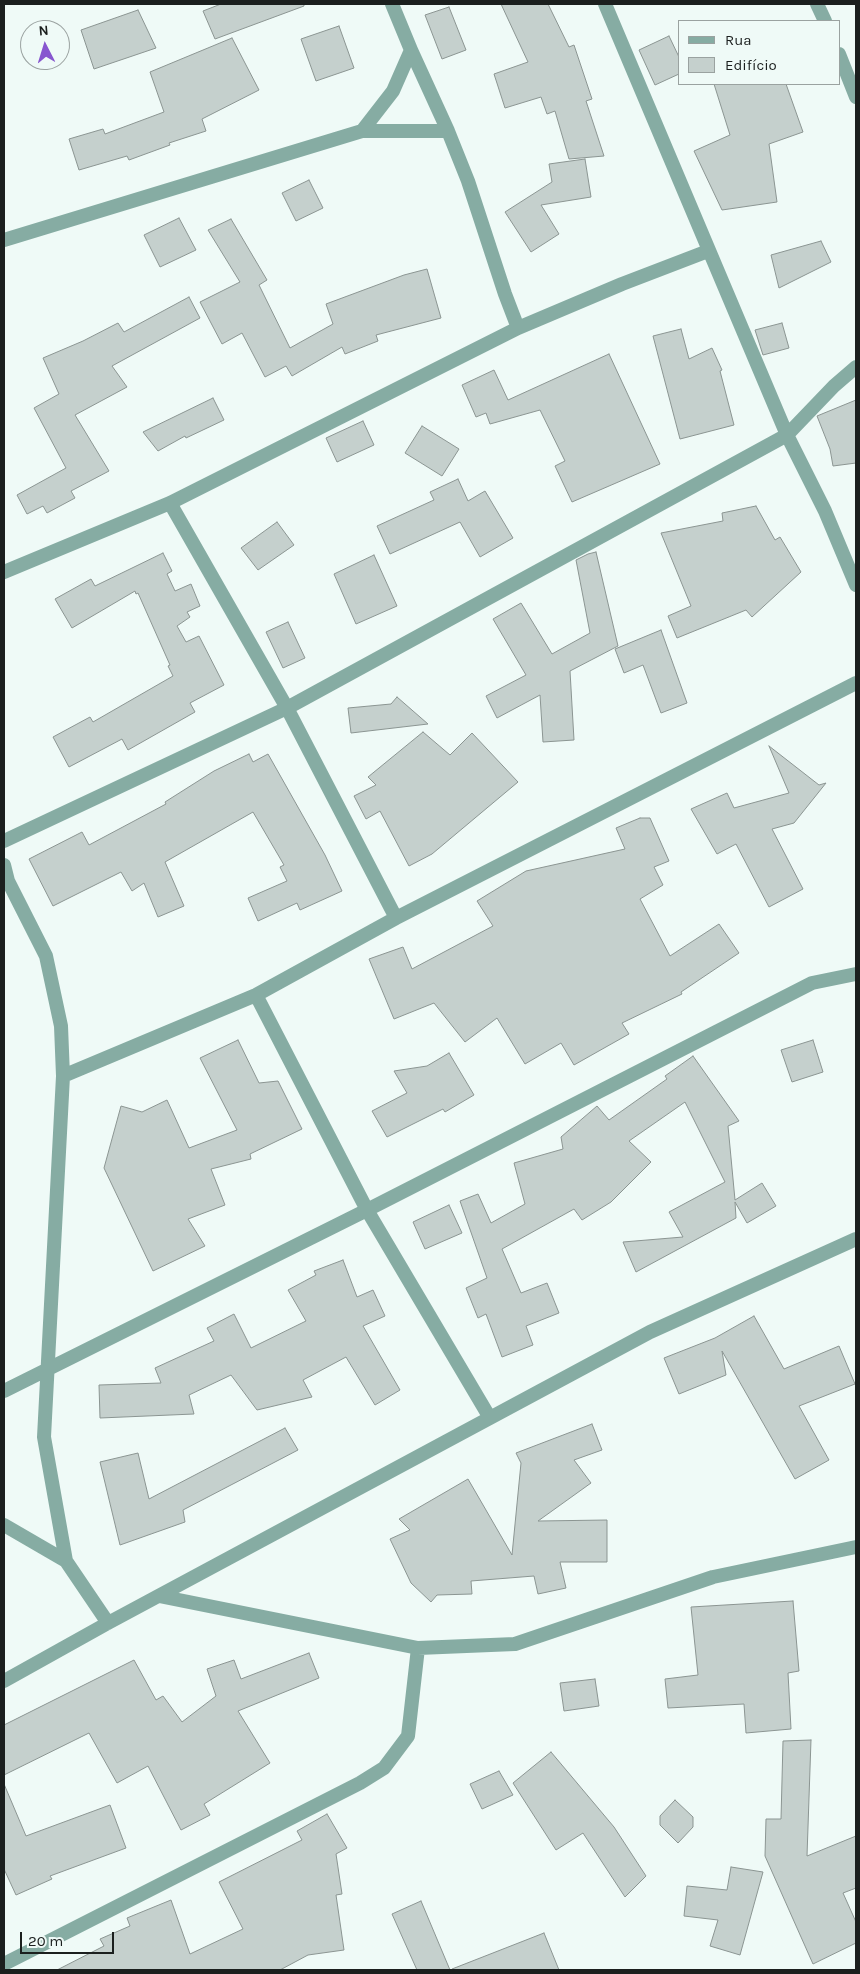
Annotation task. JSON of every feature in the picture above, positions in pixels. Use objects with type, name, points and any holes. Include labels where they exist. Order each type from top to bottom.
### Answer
[{"type":"street","points":[[392,4],[448,131],[468,182],[502,287],[518,328]]},
{"type":"street","points":[[605,4],[787,435],[825,511],[856,585]]},
{"type":"street","points":[[362,131],[394,91],[411,50]]},
{"type":"street","points":[[840,57],[856,97]]},
{"type":"street","points":[[4,240],[362,131],[448,131]]},
{"type":"street","points":[[4,572],[170,503],[518,328],[622,284],[708,251]]},
{"type":"street","points":[[4,841],[286,708],[787,435],[834,386],[856,367]]},
{"type":"street","points":[[170,503],[286,708],[396,918]]},
{"type":"street","points":[[63,1076],[256,995],[396,918],[856,683]]},
{"type":"street","points":[[4,865],[6,880],[46,956],[61,1026],[63,1076],[44,1437],[66,1561],[108,1623]]},
{"type":"street","points":[[4,1391],[367,1210],[812,983],[856,974]]},
{"type":"street","points":[[256,995],[367,1210],[490,1418]]},
{"type":"street","points":[[4,1681],[108,1623],[650,1332],[856,1239]]},
{"type":"street","points":[[4,1525],[66,1561]]},
{"type":"street","points":[[159,1596],[418,1648],[516,1644],[713,1577],[856,1547]]},
{"type":"street","points":[[4,1964],[351,1787],[384,1768],[408,1736],[418,1648]]},
{"type":"building","points":[[221,4],[304,4],[304,6],[215,39],[203,11]]},
{"type":"building","points":[[501,4],[548,4],[569,47],[574,45],[592,99],[586,101],[604,156],[569,159],[555,111],[547,114],[541,97],[505,108],[494,74],[528,62]]},
{"type":"building","points":[[449,7],[466,50],[442,59],[425,15]]},
{"type":"building","points":[[138,10],[156,48],[94,69],[81,30]]},
{"type":"building","points":[[339,26],[354,68],[316,81],[301,39]]},
{"type":"building","points":[[669,36],[678,55],[678,74],[655,85],[639,50]]},
{"type":"building","points":[[232,38],[259,90],[202,119],[206,131],[169,143],[170,145],[129,160],[127,156],[79,170],[69,139],[103,129],[105,134],[164,112],[150,72]]},
{"type":"building","points":[[714,85],[786,85],[803,132],[769,144],[777,202],[722,210],[694,151],[730,135]]},
{"type":"building","points":[[585,159],[591,197],[541,205],[559,234],[531,252],[505,212],[552,182],[549,164]]},
{"type":"building","points":[[309,180],[323,208],[296,221],[282,193]]},
{"type":"building","points":[[179,218],[196,250],[160,267],[144,235]]},
{"type":"building","points":[[231,219],[267,280],[259,285],[290,348],[333,324],[326,304],[404,275],[427,269],[441,318],[376,335],[378,341],[345,354],[342,347],[292,376],[286,366],[265,377],[242,333],[222,344],[200,302],[240,282],[208,230]]},
{"type":"building","points":[[821,241],[831,262],[779,288],[771,255]]},
{"type":"building","points":[[189,297],[200,318],[112,366],[127,387],[75,415],[109,471],[71,491],[75,498],[47,513],[43,506],[27,514],[17,495],[66,468],[34,408],[59,394],[43,358],[83,341],[118,323],[124,332]]},
{"type":"building","points":[[782,323],[789,348],[763,355],[755,330]]},
{"type":"building","points":[[681,329],[689,359],[712,348],[722,370],[720,371],[734,425],[680,439],[653,336]]},
{"type":"building","points":[[609,354],[660,464],[572,502],[555,466],[565,461],[540,410],[490,424],[486,413],[476,417],[462,385],[494,370],[508,400]]},
{"type":"building","points":[[213,398],[224,420],[186,438],[185,436],[158,451],[143,432]]},
{"type":"building","points":[[856,400],[856,463],[833,466],[830,449],[817,416]]},
{"type":"building","points":[[363,421],[374,445],[337,462],[326,438]]},
{"type":"building","points":[[422,426],[459,449],[442,476],[405,453]]},
{"type":"building","points":[[458,479],[468,501],[485,491],[513,538],[480,557],[460,522],[390,554],[377,526],[434,500],[430,492]]},
{"type":"building","points":[[756,506],[775,540],[780,537],[801,572],[752,617],[746,610],[677,638],[668,616],[691,606],[661,533],[723,521],[722,513]]},
{"type":"building","points":[[277,522],[294,545],[258,570],[241,548]]},
{"type":"building","points":[[596,552],[618,646],[570,671],[574,740],[543,742],[540,695],[497,718],[486,696],[526,675],[493,619],[521,603],[552,654],[590,633],[576,560]]},
{"type":"building","points":[[163,553],[172,571],[167,574],[175,591],[191,584],[200,606],[187,612],[190,617],[177,626],[186,642],[199,636],[224,685],[190,703],[195,712],[128,750],[122,739],[69,767],[53,737],[90,717],[93,722],[173,676],[168,666],[170,665],[138,593],[136,594],[135,591],[72,628],[55,599],[91,579],[95,586]]},
{"type":"building","points":[[374,555],[397,606],[356,624],[334,574]]},
{"type":"building","points":[[288,622],[305,658],[283,668],[266,632]]},
{"type":"building","points":[[661,630],[687,703],[661,713],[643,665],[624,673],[615,649]]},
{"type":"building","points":[[397,697],[428,724],[351,733],[348,708],[391,704]]},
{"type":"building","points":[[423,732],[450,755],[472,733],[518,782],[432,854],[409,866],[380,811],[366,819],[354,796],[376,785],[368,777]]},
{"type":"building","points":[[769,746],[819,785],[826,783],[794,823],[772,829],[803,889],[769,907],[736,844],[717,854],[691,809],[727,793],[734,808],[789,793]]},
{"type":"building","points":[[249,754],[253,762],[268,754],[325,855],[342,891],[300,910],[297,903],[258,921],[248,898],[287,881],[280,867],[284,865],[253,812],[165,862],[184,906],[158,917],[144,883],[132,891],[121,872],[53,906],[29,859],[82,832],[89,845],[166,804],[165,802],[214,771]]},
{"type":"building","points":[[640,818],[650,818],[669,861],[654,867],[663,885],[640,899],[670,956],[719,924],[739,953],[681,992],[682,994],[622,1023],[629,1034],[574,1065],[561,1043],[525,1064],[497,1018],[465,1042],[434,1003],[394,1019],[369,959],[403,947],[412,969],[493,926],[477,901],[526,871],[625,849],[616,828]]},
{"type":"building","points":[[238,1040],[259,1083],[278,1081],[302,1129],[250,1154],[251,1159],[211,1169],[225,1205],[188,1219],[205,1246],[153,1271],[104,1168],[121,1106],[142,1112],[167,1100],[189,1148],[237,1130],[200,1058]]},
{"type":"building","points":[[813,1040],[823,1072],[792,1082],[781,1050]]},
{"type":"building","points":[[449,1053],[474,1095],[445,1112],[443,1109],[387,1137],[372,1111],[407,1093],[394,1071],[427,1066]]},
{"type":"building","points":[[693,1056],[739,1121],[728,1126],[735,1200],[762,1183],[776,1206],[747,1223],[735,1202],[736,1218],[636,1272],[623,1242],[683,1237],[669,1212],[725,1182],[685,1102],[629,1141],[651,1162],[611,1202],[582,1220],[574,1209],[502,1249],[521,1293],[547,1283],[559,1313],[526,1326],[533,1345],[502,1357],[486,1314],[478,1318],[466,1288],[487,1278],[460,1201],[478,1194],[491,1223],[525,1204],[514,1163],[563,1149],[561,1137],[597,1106],[609,1120],[667,1079],[665,1076]]},
{"type":"building","points":[[449,1205],[462,1233],[425,1249],[413,1222]]},
{"type":"building","points":[[343,1260],[357,1297],[373,1290],[385,1316],[363,1326],[400,1390],[375,1405],[346,1357],[303,1380],[312,1397],[257,1410],[231,1375],[189,1395],[194,1414],[100,1418],[99,1385],[161,1383],[155,1368],[214,1341],[207,1328],[234,1314],[251,1348],[306,1321],[288,1290],[316,1275],[314,1271]]},
{"type":"building","points":[[754,1316],[784,1369],[839,1346],[855,1384],[799,1406],[829,1460],[795,1479],[722,1351],[726,1375],[679,1394],[664,1358],[715,1338]]},
{"type":"building","points":[[592,1424],[602,1450],[574,1460],[591,1483],[538,1521],[607,1520],[607,1562],[560,1562],[566,1588],[538,1594],[534,1576],[471,1581],[472,1594],[437,1595],[431,1602],[411,1583],[390,1539],[410,1530],[399,1519],[468,1479],[512,1555],[521,1463],[516,1453]]},
{"type":"building","points":[[285,1428],[298,1450],[183,1510],[185,1522],[120,1545],[100,1462],[138,1453],[149,1499]]},
{"type":"building","points":[[793,1601],[799,1671],[788,1673],[791,1729],[746,1733],[744,1704],[668,1708],[665,1679],[698,1675],[691,1607]]},
{"type":"building","points":[[309,1653],[319,1678],[238,1711],[270,1763],[204,1804],[210,1815],[181,1830],[148,1766],[117,1783],[89,1733],[4,1775],[4,1725],[134,1660],[156,1700],[163,1696],[182,1722],[216,1696],[207,1669],[234,1660],[241,1679]]},
{"type":"building","points":[[595,1679],[599,1706],[564,1711],[560,1683]]},
{"type":"building","points":[[811,1740],[807,1856],[856,1836],[856,1888],[843,1893],[856,1922],[856,1943],[813,1964],[765,1856],[766,1819],[781,1819],[783,1741]]},
{"type":"building","points":[[551,1752],[614,1827],[646,1876],[625,1897],[583,1833],[556,1850],[513,1783]]},
{"type":"building","points":[[499,1771],[513,1795],[482,1809],[470,1784]]},
{"type":"building","points":[[4,1784],[26,1836],[110,1805],[126,1848],[50,1876],[52,1879],[16,1895],[4,1869]]},
{"type":"building","points":[[675,1800],[693,1817],[693,1827],[678,1843],[660,1825],[660,1816]]},
{"type":"building","points":[[327,1814],[347,1848],[336,1854],[342,1894],[336,1895],[344,1950],[308,1955],[280,1970],[57,1970],[104,1946],[100,1939],[130,1926],[127,1918],[171,1900],[190,1954],[243,1929],[219,1882],[302,1840],[297,1831]]},
{"type":"building","points":[[731,1867],[763,1872],[740,1955],[710,1946],[718,1920],[684,1916],[687,1886],[727,1890]]},
{"type":"building","points":[[421,1901],[450,1970],[417,1970],[392,1914]]},
{"type":"building","points":[[544,1933],[559,1970],[452,1970],[452,1969]]}]
